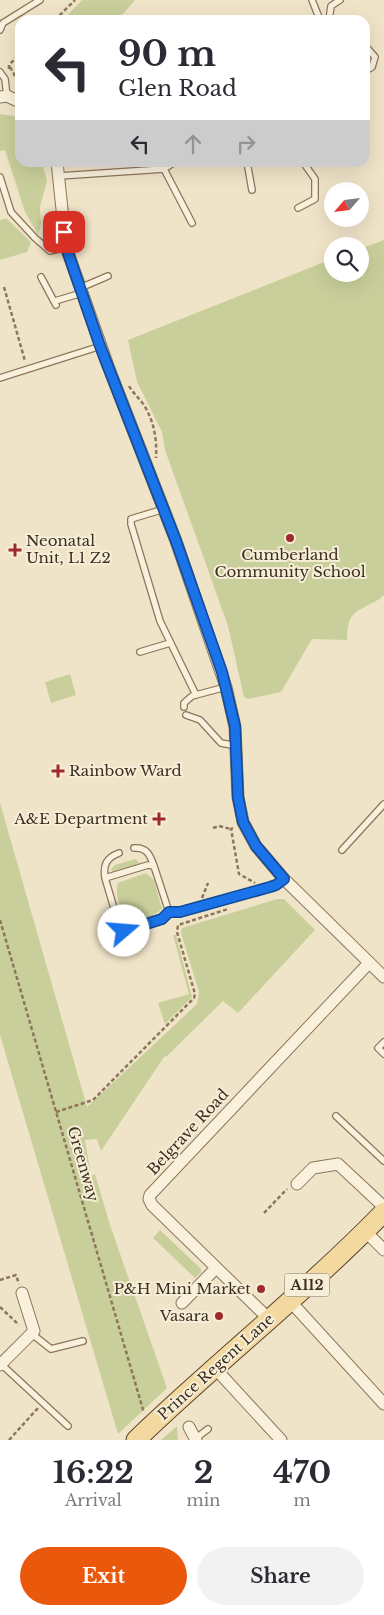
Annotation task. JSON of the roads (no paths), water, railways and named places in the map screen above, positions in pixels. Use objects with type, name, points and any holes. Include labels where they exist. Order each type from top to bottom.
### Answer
[{"type":"main road","name":"Prince Regent Lane","points":[[136,1440],[214,1367],[290,1301],[384,1212]]},
{"type":"street","points":[[58,167],[66,247],[100,346],[164,509],[226,687],[235,726],[238,797],[243,822],[256,846],[284,879],[384,977]]},
{"type":"street","name":"Belgrave Road","points":[[269,1319],[152,1205],[149,1199],[369,963]]},
{"type":"street","points":[[297,1184],[313,1168],[338,1164],[384,1207]]},
{"type":"street","points":[[365,1231],[384,1250]]},
{"type":"street","points":[[182,1303],[216,1268]]},
{"type":"street","points":[[1,1364],[34,1331],[22,1293]]},
{"type":"street","points":[[290,1301],[384,1404]]},
{"type":"street","points":[[214,1367],[281,1440]]},
{"type":"street","points":[[189,1426],[195,1439]]},
{"type":"lane","points":[[0,30],[3,23],[29,3],[40,0]]},
{"type":"lane","points":[[312,0],[318,15]]},
{"type":"lane","points":[[330,15],[331,6],[340,0]]},
{"type":"lane","points":[[370,52],[375,57],[370,68]]},
{"type":"lane","points":[[0,72],[5,79],[4,97]]},
{"type":"lane","points":[[59,176],[164,169],[167,167]]},
{"type":"lane","points":[[248,167],[252,190]]},
{"type":"lane","points":[[298,208],[315,199],[315,179],[307,167]]},
{"type":"lane","points":[[164,169],[192,223]]},
{"type":"lane","points":[[0,177],[11,212],[35,238],[50,251],[66,247]]},
{"type":"lane","points":[[41,277],[56,303],[108,276]]},
{"type":"lane","points":[[0,378],[100,346]]},
{"type":"lane","points":[[164,509],[131,519],[131,524],[160,621],[196,695]]},
{"type":"lane","points":[[140,652],[170,643]]},
{"type":"lane","points":[[184,707],[184,703],[192,696],[226,687]]},
{"type":"lane","points":[[186,715],[200,720],[221,743],[237,746]]},
{"type":"lane","points":[[342,850],[384,804]]},
{"type":"lane","points":[[134,848],[149,852],[169,912]]},
{"type":"lane","points":[[119,853],[110,857],[104,866],[105,878],[122,930],[124,931],[162,919],[169,912],[180,912],[270,887],[284,879]]},
{"type":"lane","points":[[105,878],[148,865],[154,866]]},
{"type":"lane","points":[[384,1042],[378,1048],[384,1054]]},
{"type":"lane","points":[[336,1116],[384,1161]]},
{"type":"lane","points":[[30,1334],[51,1350],[83,1341]]},
{"type":"lane","points":[[1,1364],[68,1426]]},
{"type":"lane","points":[[195,1439],[208,1429]]},
{"type":"place","name":"Cumberland Community School","points":[[290,538]]},
{"type":"place","name":"Neonatal Unit, L1 Z2","points":[[15,550]]},
{"type":"place","name":"Rainbow Ward","points":[[58,771]]},
{"type":"place","name":"A&E Department","points":[[159,819]]},
{"type":"place","name":"P&H Mini Market","points":[[261,1289]]},
{"type":"place","name":"Vasara","points":[[219,1316]]}]
